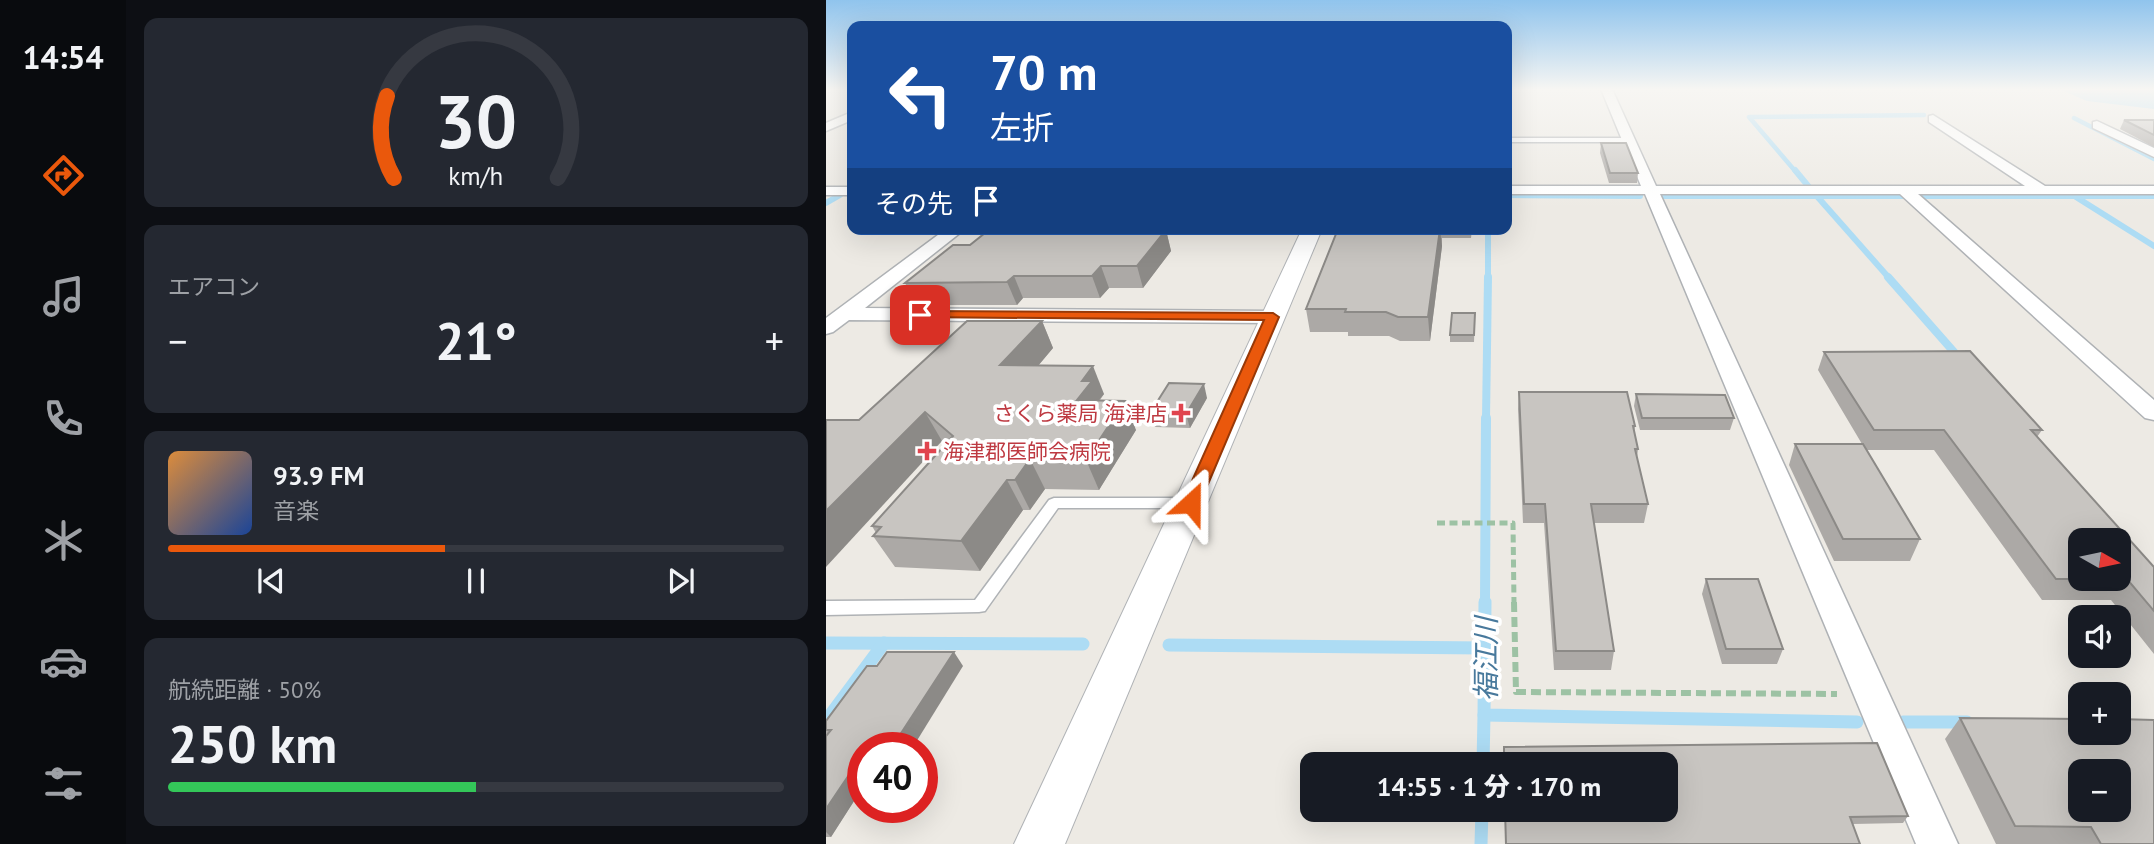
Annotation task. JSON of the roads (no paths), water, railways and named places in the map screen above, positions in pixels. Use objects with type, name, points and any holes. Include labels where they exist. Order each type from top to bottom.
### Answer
[{"type":"street","points":[[1624,128],[1937,844]]},
{"type":"street","points":[[1947,128],[2042,190]]},
{"type":"street","points":[[2104,128],[2154,153]]},
{"type":"street","points":[[1512,190],[2154,190]]},
{"type":"street","points":[[1904,190],[2154,413]]},
{"type":"street","points":[[826,191],[847,191]]},
{"type":"street","points":[[826,328],[949,235]]},
{"type":"street","points":[[1039,844],[1309,235]]},
{"type":"street","points":[[844,314],[1273,317]]},
{"type":"lane","points":[[1512,140],[1629,140]]},
{"type":"lane","points":[[826,608],[979,606],[1054,503],[1191,503]]},
{"type":"waterway","points":[[1759,128],[1796,172]]},
{"type":"waterway","points":[[2094,128],[2154,159]]},
{"type":"waterway","points":[[1795,170],[1809,187]]},
{"type":"waterway","name":"福江川","points":[[826,203],[840,195]]},
{"type":"waterway","points":[[1512,195],[1640,196]]},
{"type":"waterway","points":[[1662,196],[1817,196]]},
{"type":"waterway","points":[[1817,196],[1903,196]]},
{"type":"waterway","points":[[1817,196],[1890,279]]},
{"type":"waterway","points":[[1920,196],[2154,196]]},
{"type":"waterway","points":[[2076,197],[2154,246]]},
{"type":"waterway","name":"福江川","points":[[1488,235],[1488,277]]},
{"type":"waterway","name":"福江川","points":[[1486,419],[1488,277]]},
{"type":"waterway","points":[[1888,277],[1961,360]]},
{"type":"waterway","name":"福江川","points":[[1485,603],[1486,418]]},
{"type":"waterway","name":"福江川","points":[[1484,715],[1485,602]]},
{"type":"waterway","points":[[826,643],[884,643]]},
{"type":"waterway","points":[[826,721],[884,643]]},
{"type":"waterway","points":[[884,643],[1083,644]]},
{"type":"waterway","points":[[1169,645],[1484,648]]},
{"type":"waterway","points":[[1483,752],[1484,715]]},
{"type":"waterway","name":"福江川","points":[[1484,715],[1857,722]]},
{"type":"waterway","name":"福江川","points":[[1903,722],[1967,722]]},
{"type":"waterway","points":[[1481,844],[1482,822]]},
{"type":"place","name":"さくら薬局 海津店","points":[[1181,413]]},
{"type":"place","name":"海津郡医師会病院","points":[[927,451]]}]
